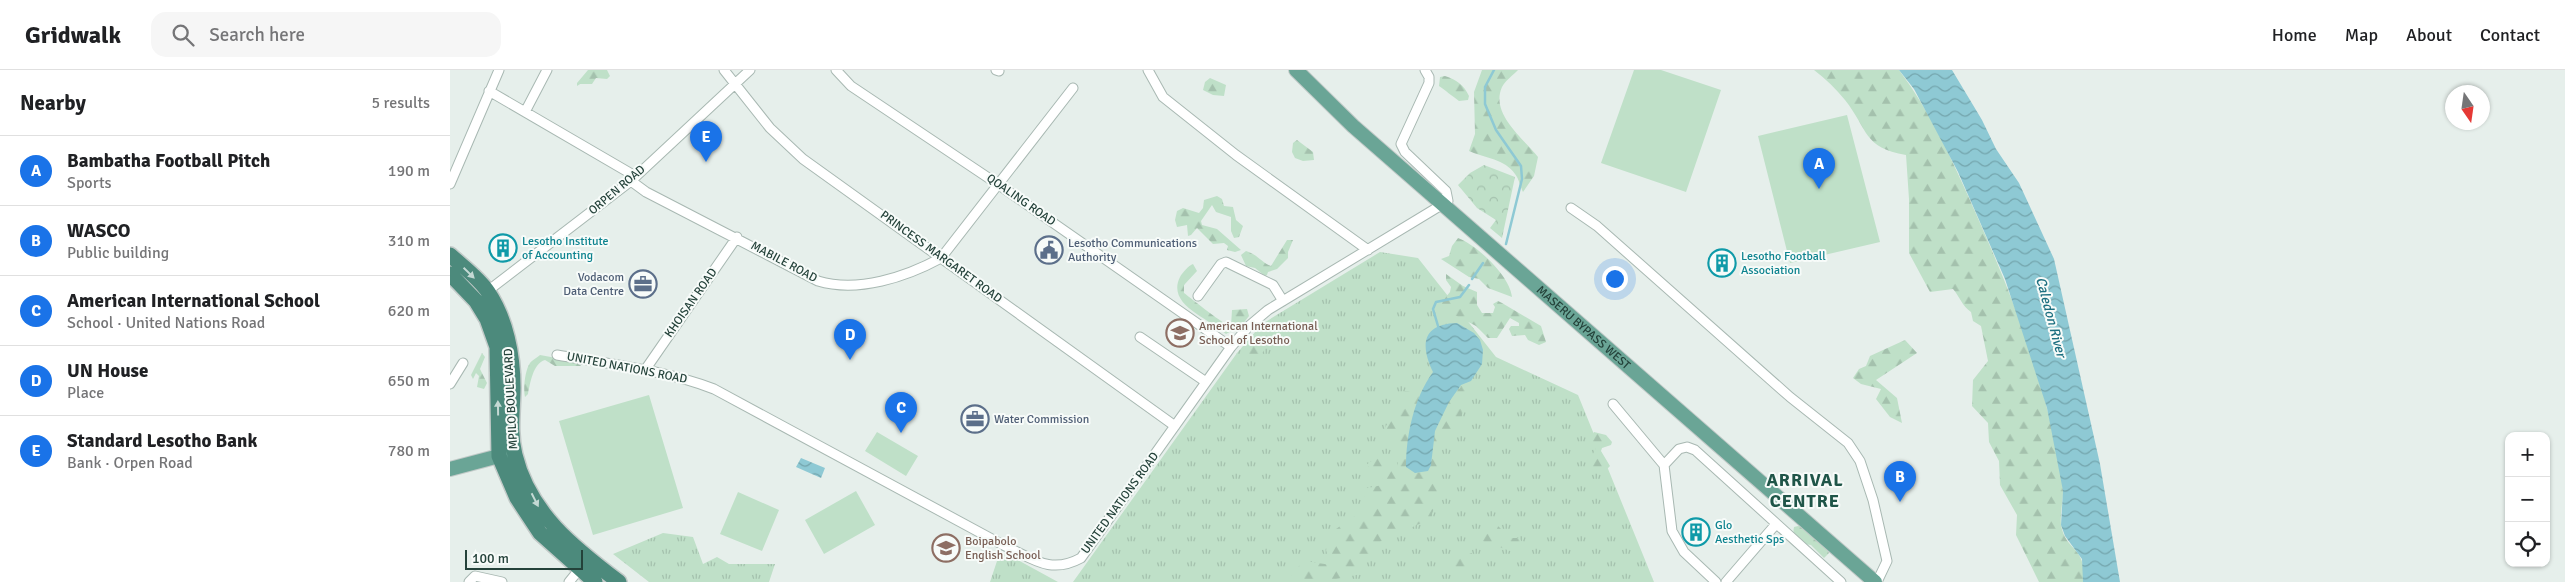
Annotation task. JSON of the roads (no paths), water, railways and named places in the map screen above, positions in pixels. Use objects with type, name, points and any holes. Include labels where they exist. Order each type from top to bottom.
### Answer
[{"type":"highway","name":"MPILO BOULEVARD","points":[[450,255],[487,291],[502,321],[511,357],[513,387],[511,427],[515,455],[535,503],[546,520],[583,564],[595,582]]},
{"type":"highway","name":"MPILO BOULEVARD","points":[[450,274],[476,302],[487,319],[497,347],[499,456],[517,498],[540,533],[583,564],[618,582]]},
{"type":"main road","name":"MASERU BYPASS WEST","points":[[1296,70],[1353,126],[1876,582]]},
{"type":"main road","points":[[450,469],[499,456],[515,455]]},
{"type":"street","points":[[450,184],[499,70]]},
{"type":"street","points":[[525,112],[547,70]]},
{"type":"street","name":"PRINCESS MARGARET ROAD","points":[[724,70],[784,143],[1175,426]]},
{"type":"street","name":"ORPEN ROAD","points":[[476,302],[487,291],[633,178],[750,70]]},
{"type":"street","name":"QOALING ROAD","points":[[836,70],[850,86],[999,185],[1231,347]]},
{"type":"street","points":[[1148,70],[1163,97],[1236,156],[1368,250]]},
{"type":"street","points":[[1425,70],[1429,77],[1429,83],[1401,144],[1405,152],[1446,191],[1448,201],[1444,205]]},
{"type":"street","name":"MABILE ROAD","points":[[489,91],[633,178],[646,192],[737,237],[792,268],[832,285],[892,278],[918,270],[941,258],[1073,88]]},
{"type":"street","name":"UNITED NATIONS ROAD","points":[[557,355],[687,379],[714,390],[1003,545],[1050,566],[1069,565],[1081,558],[1231,347],[1249,326],[1283,301],[1444,205]]},
{"type":"street","points":[[1571,208],[1597,226],[1700,319],[1848,443],[1862,469],[1887,561],[1876,582]]},
{"type":"street","name":"KHOISAN ROAD","points":[[645,370],[737,237]]},
{"type":"street","points":[[1198,296],[1221,264],[1226,262],[1273,284],[1283,301]]},
{"type":"street","points":[[1140,337],[1206,382]]},
{"type":"street","points":[[450,384],[463,363]]},
{"type":"street","points":[[1613,404],[1664,465],[1672,531],[1684,552],[1716,582]]},
{"type":"street","points":[[1664,465],[1679,450],[1687,447],[1695,450],[1841,582]]},
{"type":"street","points":[[1726,582],[1776,524]]},
{"type":"street","points":[[570,582],[583,564]]},
{"type":"street","points":[[469,582],[475,576],[502,582]]},
{"type":"water","name":"Caledon River","points":[[1899,70],[1952,70],[1982,120],[1996,149],[2019,183],[2054,259],[2100,464],[2120,582],[2083,582],[2082,559],[2065,536],[2061,525],[2063,491],[2047,408],[2005,279],[1958,172],[1914,89]]},
{"type":"water","points":[[1457,323],[1474,333],[1480,340],[1483,350],[1482,364],[1471,381],[1461,385],[1449,402],[1435,431],[1431,465],[1428,471],[1415,473],[1406,467],[1406,455],[1412,417],[1426,382],[1433,372],[1426,353],[1427,338],[1437,327]]},
{"type":"water","points":[[801,458],[825,468],[821,478],[796,467]]},
{"type":"waterway","points":[[1494,70],[1485,87],[1485,104],[1496,130],[1521,166],[1522,179],[1506,244]]},
{"type":"waterway","points":[[1472,279],[1483,263]]},
{"type":"waterway","points":[[1438,326],[1433,309],[1436,302],[1460,297],[1469,285]]},
{"type":"place","name":"Standard Lesotho Bank","points":[[706,162]]},
{"type":"place","name":"Bambatha Football Pitch","points":[[1819,189]]},
{"type":"place","name":"Lesotho Institute of Accounting","points":[[503,248]]},
{"type":"place","name":"Lesotho Communications Authority","points":[[1049,250]]},
{"type":"place","name":"Lesotho Football Association","points":[[1722,263]]},
{"type":"place","name":"Vodacom Data Centre","points":[[643,284]]},
{"type":"place","name":"American International School of Lesotho","points":[[1180,333]]},
{"type":"place","name":"UN House","points":[[850,360]]},
{"type":"place","name":"Water Commission","points":[[975,419]]},
{"type":"place","name":"American International School","points":[[901,433]]},
{"type":"place","name":"WASCO","points":[[1900,502]]},
{"type":"place","name":"Glo Aesthetic Sps","points":[[1696,532]]},
{"type":"place","name":"Boipabolo English School","points":[[946,548]]},
{"type":"district","name":"ARRIVAL CENTRE","points":[[1805,490]]}]
